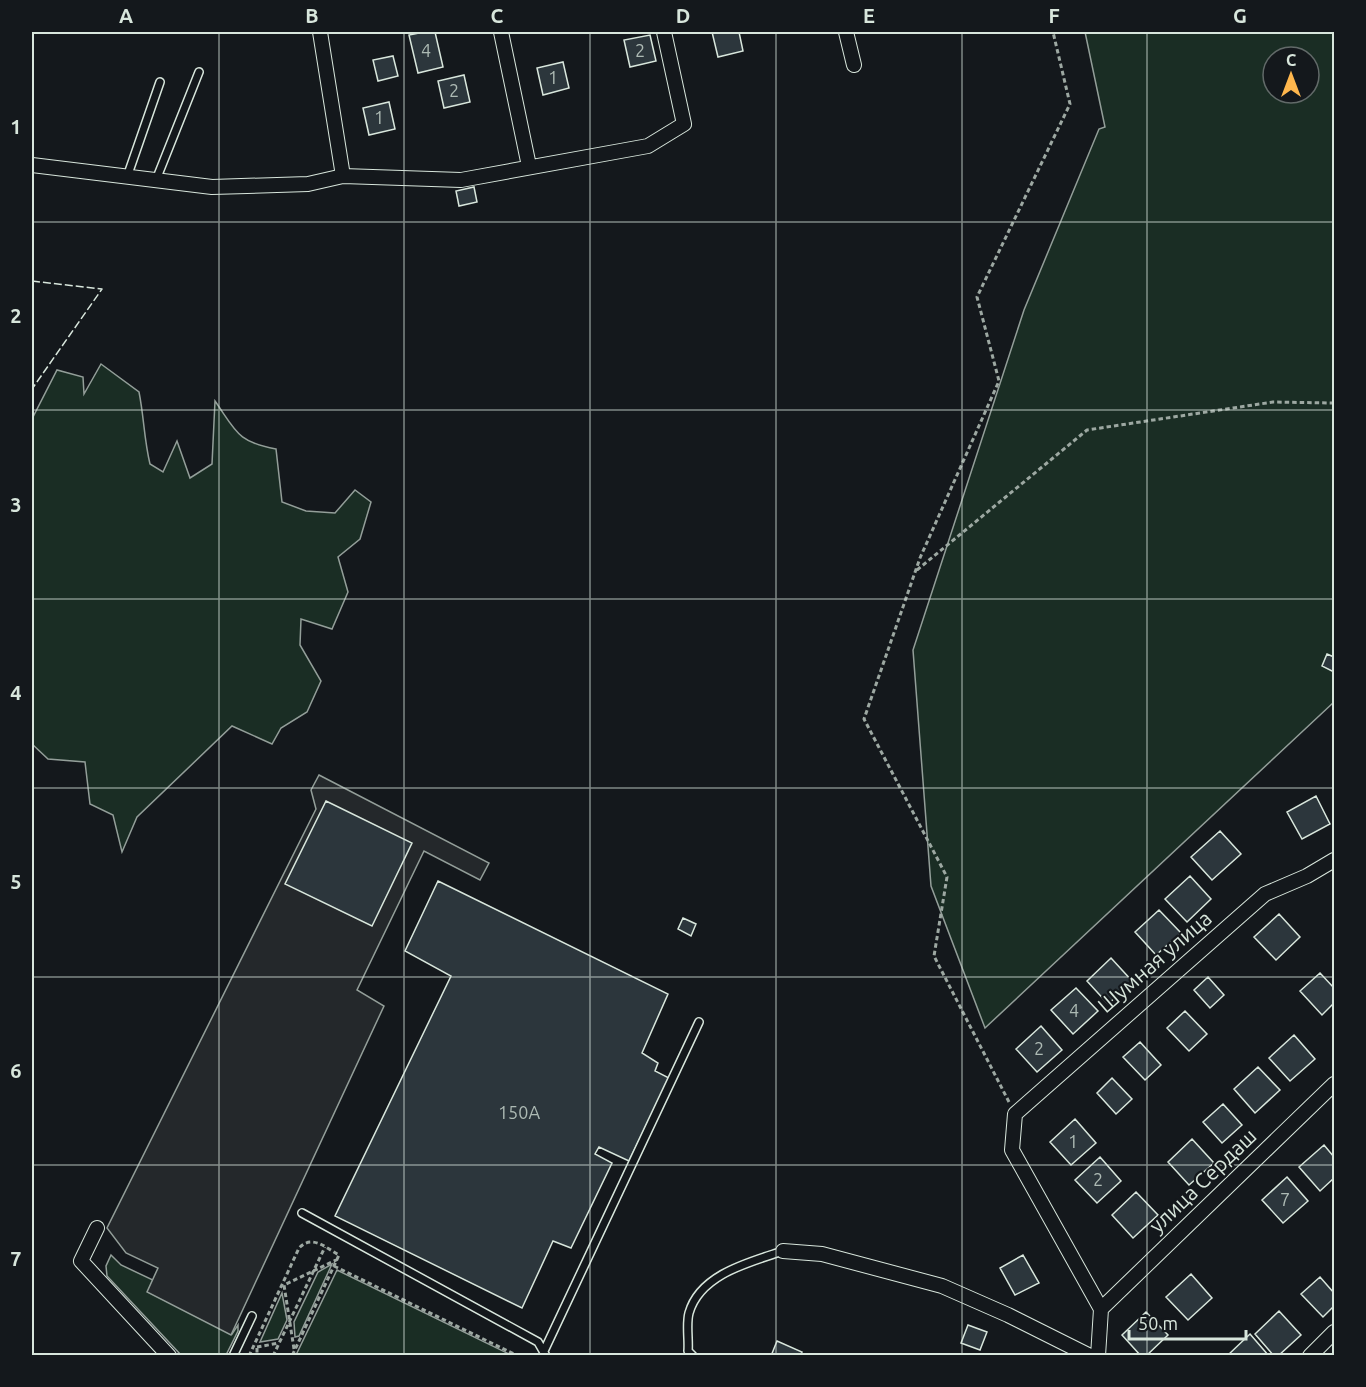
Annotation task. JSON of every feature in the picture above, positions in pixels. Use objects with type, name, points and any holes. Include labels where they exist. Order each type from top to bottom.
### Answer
[{"type":"street","points":[[320,32],[343,176]]},
{"type":"street","points":[[501,32],[529,166]]},
{"type":"street","points":[[32,165],[212,187],[308,184],[343,176],[461,180],[648,146],[684,124],[664,32]]},
{"type":"street","points":[[846,32],[854,65]]},
{"type":"street","name":"Шумная улица","points":[[1015,1114],[1265,894],[1307,876],[1335,860]]},
{"type":"street","name":"улица Сердаш","points":[[1101,1309],[1335,1083]]},
{"type":"street","points":[[1015,1114],[1012,1150],[1101,1309],[1098,1356]]},
{"type":"street","points":[[97,1228],[81,1261],[168,1356]]},
{"type":"street","points":[[783,1251],[822,1254],[942,1286],[1008,1315],[1090,1356]]},
{"type":"street","points":[[1310,1356],[1335,1332]]},
{"type":"lane","points":[[156,180],[199,72]]},
{"type":"lane","points":[[127,177],[160,82]]},
{"type":"lane","points":[[545,1353],[699,1022]]},
{"type":"lane","points":[[302,1213],[538,1342],[545,1353]]},
{"type":"lane","points":[[693,1356],[688,1351],[689,1313],[705,1288],[728,1269],[783,1251]]},
{"type":"lane","points":[[233,1356],[252,1316]]},
{"type":"path","points":[[1015,1114],[934,956],[947,877],[864,719],[916,571],[999,381],[976,297],[1070,104],[1053,32]]},
{"type":"path","points":[[916,571],[1087,430],[1273,402],[1335,403]]},
{"type":"path","points":[[249,1356],[304,1244],[313,1241],[339,1255],[292,1356]]},
{"type":"path","points":[[273,1356],[325,1247]]},
{"type":"path","points":[[284,1285],[338,1259]]},
{"type":"path","points":[[334,1266],[518,1356]]},
{"type":"path","points":[[284,1285],[294,1351]]},
{"type":"path","points":[[256,1340],[257,1356]]},
{"type":"path","points":[[257,1347],[279,1343]]},
{"type":"green space","points":[[1085,32],[1334,32],[1334,702],[985,1028],[931,886],[913,650],[1024,310],[1099,129],[1105,127]]},
{"type":"green space","points":[[101,364],[139,392],[150,464],[163,472],[177,441],[190,478],[212,464],[215,401],[233,428],[245,439],[276,449],[282,502],[306,511],[335,513],[355,490],[371,502],[360,539],[338,557],[348,592],[332,629],[301,619],[300,645],[321,681],[307,712],[281,728],[272,744],[232,726],[137,817],[122,852],[113,815],[90,804],[85,762],[48,759],[32,744],[32,419],[57,370],[83,377],[84,394]]},
{"type":"green space","points":[[111,1255],[121,1265],[153,1280],[148,1292],[232,1334],[238,1325],[238,1331],[226,1355],[181,1355],[107,1276],[106,1266]]},
{"type":"green space","points":[[332,1264],[299,1336],[295,1337],[294,1322],[318,1272]]},
{"type":"green space","points":[[337,1270],[511,1355],[296,1355]]},
{"type":"green space","points":[[282,1293],[287,1320],[278,1339],[260,1342]]},
{"type":"shaded area","points":[[319,775],[489,863],[480,880],[424,851],[357,990],[384,1006],[231,1335],[147,1292],[158,1268],[126,1253],[107,1228],[316,809],[311,790]]},
{"type":"building","points":[[435,32],[443,67],[418,73],[409,35]]},
{"type":"building","points":[[712,32],[739,32],[743,51],[718,57]]},
{"type":"building","points":[[650,35],[656,61],[630,67],[624,40]]},
{"type":"building","points":[[393,56],[398,76],[378,81],[373,60]]},
{"type":"building","points":[[563,62],[569,88],[543,95],[537,68]]},
{"type":"building","points":[[464,75],[470,102],[444,108],[438,81]]},
{"type":"building","points":[[389,102],[395,129],[369,135],[363,108]]},
{"type":"building","points":[[474,187],[477,202],[459,206],[456,191]]},
{"type":"building","points":[[1327,654],[1334,657],[1334,672],[1322,666]]},
{"type":"building","points":[[1316,796],[1330,824],[1302,839],[1287,812]]},
{"type":"building","points":[[326,801],[412,843],[372,926],[285,884]]},
{"type":"building","points":[[1220,831],[1241,854],[1212,880],[1191,857]]},
{"type":"building","points":[[1190,876],[1211,899],[1187,922],[1165,899]]},
{"type":"building","points":[[438,881],[668,994],[642,1053],[658,1063],[655,1071],[669,1078],[629,1161],[599,1147],[595,1154],[612,1163],[571,1248],[553,1241],[522,1308],[335,1216],[451,976],[405,951]]},
{"type":"building","points":[[1159,910],[1181,933],[1156,955],[1135,932]]},
{"type":"building","points":[[1279,914],[1300,937],[1276,960],[1254,937]]},
{"type":"building","points":[[683,918],[696,924],[691,936],[678,929]]},
{"type":"building","points":[[1111,958],[1133,982],[1108,1004],[1087,981]]},
{"type":"building","points":[[1320,973],[1334,988],[1334,1003],[1322,1015],[1300,991]]},
{"type":"building","points":[[1208,977],[1224,995],[1210,1008],[1194,990]]},
{"type":"building","points":[[1076,988],[1098,1011],[1073,1034],[1051,1010]]},
{"type":"building","points":[[1185,1011],[1207,1034],[1189,1051],[1167,1028]]},
{"type":"building","points":[[1041,1026],[1062,1050],[1037,1072],[1016,1049]]},
{"type":"building","points":[[1294,1035],[1315,1059],[1290,1081],[1269,1058]]},
{"type":"building","points":[[1140,1042],[1161,1065],[1145,1080],[1123,1057]]},
{"type":"building","points":[[1258,1067],[1280,1090],[1255,1113],[1234,1089]]},
{"type":"building","points":[[1112,1078],[1132,1099],[1116,1114],[1097,1093]]},
{"type":"building","points":[[1223,1104],[1242,1125],[1222,1143],[1203,1122]]},
{"type":"building","points":[[1075,1119],[1096,1143],[1071,1165],[1050,1142]]},
{"type":"building","points":[[1192,1139],[1214,1163],[1189,1185],[1168,1162]]},
{"type":"building","points":[[1324,1145],[1334,1157],[1334,1178],[1320,1191],[1299,1167]]},
{"type":"building","points":[[1100,1157],[1121,1181],[1097,1203],[1075,1180]]},
{"type":"building","points":[[1287,1177],[1308,1201],[1283,1223],[1262,1200]]},
{"type":"building","points":[[1136,1192],[1158,1215],[1133,1238],[1112,1215]]},
{"type":"building","points":[[1023,1255],[1039,1283],[1015,1295],[1000,1268]]},
{"type":"building","points":[[1191,1274],[1212,1298],[1188,1320],[1166,1297]]},
{"type":"building","points":[[1320,1277],[1334,1293],[1334,1306],[1323,1317],[1301,1294]]},
{"type":"building","points":[[1279,1311],[1301,1335],[1278,1356],[1274,1356],[1255,1334]]},
{"type":"building","points":[[1146,1312],[1168,1335],[1146,1356],[1141,1356],[1122,1335]]},
{"type":"building","points":[[968,1325],[987,1332],[980,1350],[961,1343]]},
{"type":"building","points":[[1250,1334],[1269,1356],[1227,1356]]},
{"type":"building","points":[[777,1341],[802,1352],[800,1356],[771,1356]]},
{"type":"fence","points":[[32,281],[102,289],[32,389]]}]
